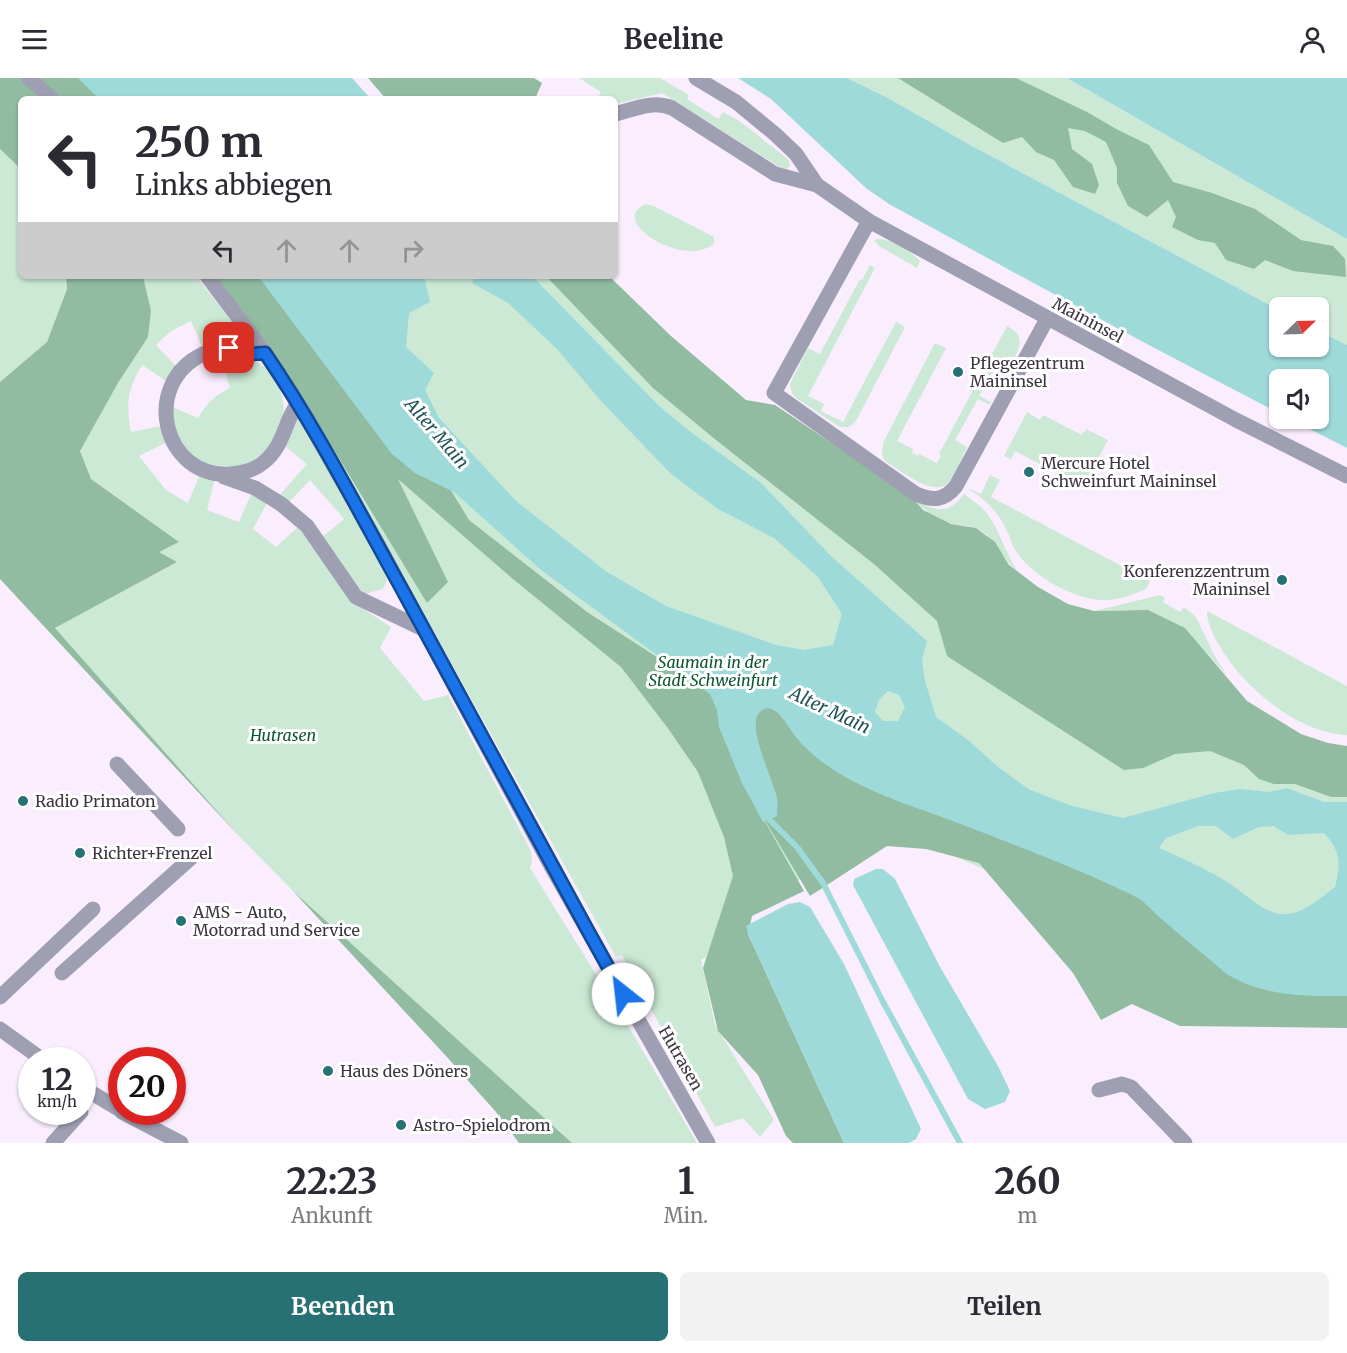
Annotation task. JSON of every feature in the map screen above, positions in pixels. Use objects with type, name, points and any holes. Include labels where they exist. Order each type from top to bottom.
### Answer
[{"type":"street","points":[[29,78],[49,96]]},
{"type":"street","points":[[696,78],[736,102],[775,135],[796,154],[817,185]]},
{"type":"street","points":[[618,113],[651,104],[662,104],[672,108],[775,174],[817,185]]},
{"type":"street","name":"Maininsel","points":[[817,185],[868,222],[1236,420],[1347,476]]},
{"type":"street","points":[[868,222],[774,393],[916,494],[930,500],[941,498],[950,494],[956,486],[1047,319]]},
{"type":"street","name":"Hutrasen","points":[[209,279],[265,353],[298,403],[551,866],[708,1143]]},
{"type":"street","points":[[265,353],[252,354],[229,348],[204,354],[185,366],[172,382],[165,407],[168,432],[181,454],[199,468],[255,488],[281,504],[307,526],[356,597],[423,629]]},
{"type":"street","points":[[219,475],[238,474],[263,464],[275,452],[298,403]]},
{"type":"street","points":[[117,764],[178,829]]},
{"type":"street","points":[[62,973],[191,858]]},
{"type":"street","points":[[0,997],[93,909]]},
{"type":"street","points":[[0,1029],[25,1047]]},
{"type":"street","points":[[1098,1090],[1122,1084],[1131,1087],[1185,1143]]},
{"type":"street","points":[[53,1143],[69,1125]]},
{"type":"street","points":[[148,1125],[181,1143]]},
{"type":"green space","points":[[0,78],[97,78],[115,96],[18,96],[18,166],[0,149]]},
{"type":"green space","points":[[368,78],[534,78],[542,83],[536,96],[383,96]]},
{"type":"green space","points":[[579,78],[660,78],[689,95],[687,99],[718,119],[723,112],[741,122],[789,160],[790,165],[787,169],[781,168],[662,93],[618,103],[618,96],[599,96],[601,92]]},
{"type":"green space","points":[[847,78],[1067,78],[1347,239],[1347,345],[1329,336],[1329,297],[1269,297],[1269,305],[972,146],[888,98]]},
{"type":"green space","points":[[898,78],[1016,78],[1149,145],[1173,182],[1255,209],[1301,240],[1333,246],[1345,259],[1346,277],[1293,271],[1265,260],[1254,269],[1226,260],[1215,243],[1198,240],[1172,227],[1176,217],[1168,200],[1147,217],[1128,206],[1117,183],[1117,168],[1106,142],[1085,131],[1068,128],[1072,149],[1092,164],[1099,185],[1095,194],[1073,187],[1054,160],[1036,152],[1022,137],[1003,143]]},
{"type":"green space","points":[[0,149],[18,166],[18,279],[66,279],[67,289],[47,342],[0,382]]},
{"type":"green space","points":[[646,204],[714,237],[714,243],[702,250],[686,251],[654,240],[642,231],[636,221],[636,212]]},
{"type":"green space","points":[[879,239],[901,246],[911,253],[920,261],[917,268],[879,246],[874,240]]},
{"type":"green space","points":[[870,265],[875,268],[808,396],[824,404],[821,411],[843,422],[896,322],[905,327],[857,419],[849,427],[841,427],[796,398],[790,384],[808,348],[820,354],[860,279],[862,280]]},
{"type":"green space","points":[[66,279],[144,279],[151,311],[148,337],[118,383],[80,451],[91,479],[179,542],[159,552],[177,562],[55,628],[239,836],[0,579],[0,382],[47,342],[67,289]]},
{"type":"green space","name":"Hutrasen","points":[[144,279],[198,279],[252,347],[203,348],[191,321],[171,331],[156,345],[176,366],[166,381],[142,365],[133,382],[129,397],[129,422],[131,432],[161,426],[167,442],[139,456],[166,490],[188,503],[200,474],[215,478],[207,510],[239,522],[252,492],[268,501],[253,529],[276,547],[299,526],[348,599],[391,627],[380,648],[424,701],[448,695],[531,851],[530,868],[630,1029],[697,1143],[572,1143],[293,891],[239,836],[55,628],[177,562],[159,552],[179,542],[91,479],[80,451],[118,383],[148,337],[151,311]]},
{"type":"green space","name":"Saumain in der Stadt Schweinfurt","points":[[217,279],[597,279],[758,424],[1347,770],[1347,1013],[1202,964],[949,854],[906,830],[834,865],[738,905],[728,943],[701,960],[715,1025],[774,1120],[760,1137],[743,1118],[715,1127],[622,955],[616,957],[303,399]]},
{"type":"green space","points":[[217,279],[276,279],[433,461],[469,520],[587,612],[666,665],[654,633],[1347,992],[1347,1028],[1180,1026],[1132,1004],[1101,1020],[1073,973],[979,863],[926,849],[887,846],[810,896],[754,802],[804,891],[752,916],[748,934],[844,1143],[793,1143],[786,1136],[758,1075],[718,1031],[703,968],[733,876],[724,837],[698,772],[621,667],[513,579],[398,479],[448,582],[427,603],[303,399]]},
{"type":"green space","points":[[549,279],[612,279],[671,336],[746,400],[775,405],[911,496],[923,510],[951,524],[976,528],[995,542],[1009,565],[1038,587],[1068,604],[1094,611],[1148,610],[1185,628],[1247,701],[1301,734],[1328,743],[1347,746],[1347,797],[1331,797],[1295,784],[1274,784],[1259,779],[1244,765],[1210,751],[1175,754],[1143,768],[1124,770],[947,656],[937,621],[874,564],[653,388]]},
{"type":"green space","points":[[1007,326],[1018,335],[1018,350],[1010,368],[998,362],[979,396],[991,402],[990,405],[978,399],[955,440],[967,447],[949,482],[943,486],[926,485],[885,461],[882,455],[883,443],[935,343],[946,348],[897,441],[913,449],[912,453],[937,463],[941,456],[939,454]]},
{"type":"green space","points":[[220,354],[247,357],[264,367],[278,384],[284,405],[282,427],[276,441],[254,461],[239,467],[207,463],[189,454],[179,439],[170,406],[198,418],[212,400],[230,388]]},
{"type":"green space","points":[[1027,412],[1040,420],[1043,415],[1082,435],[1086,429],[1108,440],[1083,487],[1015,451],[1011,459],[1004,456]]},
{"type":"green space","points":[[297,415],[384,570],[387,580],[383,589],[365,594],[353,585],[322,537],[344,519],[310,480],[288,503],[279,496],[307,464],[285,446]]},
{"type":"green space","points":[[990,475],[1000,480],[991,497],[1150,581],[1146,589],[1117,599],[1098,600],[1062,589],[1039,575],[1029,567],[1014,548],[995,511],[967,488],[981,494]]},
{"type":"green space","points":[[964,494],[981,507],[991,519],[1018,572],[983,532],[974,527],[956,525],[935,517],[911,496],[932,508],[945,509],[957,502]]},
{"type":"green space","points":[[1160,595],[1165,598],[1163,602],[1180,612],[1184,607],[1194,615],[1227,676],[1208,654],[1126,610],[1094,611]]},
{"type":"green space","points":[[1207,611],[1347,686],[1347,735],[1309,726],[1273,705],[1257,691],[1229,661],[1219,645],[1209,625]]},
{"type":"green space","points":[[293,891],[572,1143],[519,1143],[496,1112],[446,1056]]},
{"type":"water","points":[[78,78],[352,78],[368,96],[96,96]]},
{"type":"water","points":[[738,78],[847,78],[1269,305],[1269,357],[1329,357],[1329,336],[1347,345],[1347,448],[1310,429],[1329,429],[1329,369],[1269,369],[1269,408],[889,204],[867,189],[771,99]]},
{"type":"water","points":[[1067,78],[1347,78],[1347,239]]},
{"type":"water","name":"Alter Main","points":[[260,279],[425,279],[430,302],[409,313],[406,347],[434,373],[425,390],[439,418],[516,501],[607,572],[666,606],[776,645],[804,650],[833,645],[842,614],[818,577],[774,538],[718,509],[671,474],[601,401],[557,349],[508,303],[472,283],[474,279],[535,279],[658,405],[688,430],[761,483],[832,557],[927,641],[922,660],[925,681],[936,717],[1030,790],[1072,806],[1123,818],[1214,793],[1240,789],[1269,792],[1287,788],[1324,802],[1347,802],[1347,996],[1274,992],[1246,984],[1229,976],[1144,902],[1069,867],[870,790],[829,767],[811,753],[780,715],[770,709],[760,712],[756,719],[756,729],[777,798],[777,816],[763,822],[742,783],[719,727],[717,710],[710,694],[541,570],[454,492],[415,473],[392,454]],"holes":[[[888,691],[899,695],[905,707],[898,721],[883,721],[875,712],[879,700]],[[1198,826],[1216,826],[1233,839],[1259,827],[1274,826],[1288,835],[1324,833],[1337,852],[1339,865],[1335,887],[1296,912],[1275,913],[1254,902],[1213,874],[1159,848],[1166,838]]]},
{"type":"water","points":[[876,869],[883,869],[895,879],[939,965],[998,1066],[1010,1091],[1005,1102],[985,1109],[968,1099],[853,885],[854,879]]},
{"type":"water","points":[[800,902],[810,907],[844,964],[921,1129],[916,1139],[909,1143],[844,1143],[748,934],[746,926],[788,904]]},
{"type":"waterway","points":[[770,820],[797,847],[823,883],[882,1000],[960,1143]]},
{"type":"place","name":"Pflegezentrum Maininsel","points":[[958,372]]},
{"type":"place","name":"Mercure Hotel Schweinfurt Maininsel","points":[[1029,472]]},
{"type":"place","name":"Konferenzzentrum Maininsel","points":[[1282,580]]},
{"type":"place","name":"Radio Primaton","points":[[23,801]]},
{"type":"place","name":"Richter+Frenzel","points":[[80,853]]},
{"type":"place","name":"AMS - Auto, Motorrad und Service","points":[[181,921]]},
{"type":"place","name":"Haus des Döners","points":[[328,1071]]},
{"type":"place","name":"Astro-Spielodrom","points":[[401,1125]]},
{"type":"route","points":[[229,348],[252,354],[265,353],[298,403],[379,546],[551,866],[623,994]]}]
